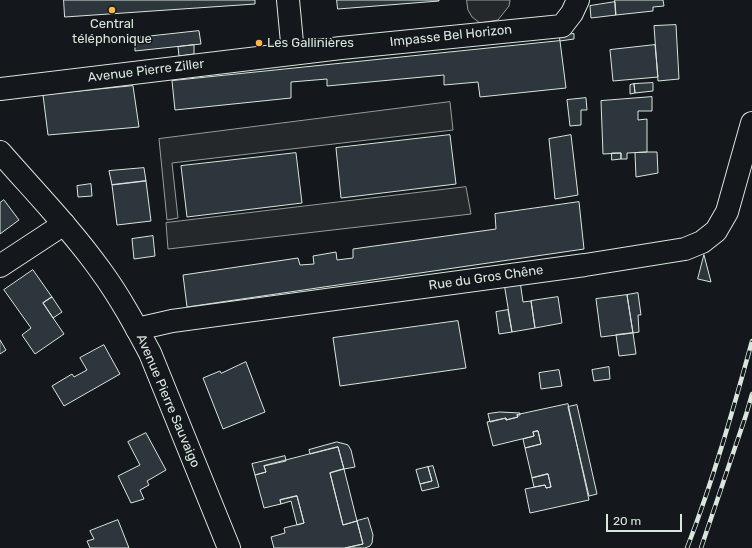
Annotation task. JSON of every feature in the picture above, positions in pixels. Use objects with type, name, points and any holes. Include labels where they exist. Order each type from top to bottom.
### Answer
[{"type":"street","points":[[288,0],[301,52]]},
{"type":"street","name":"Impasse Bel Horizon","points":[[301,52],[562,26],[578,0]]},
{"type":"street","name":"Avenue Pierre Ziller","points":[[0,89],[301,52]]},
{"type":"street","name":"Rue du Gros Chêne","points":[[137,329],[172,321],[569,267],[685,249],[702,242],[716,231],[727,212],[752,123]]},
{"type":"street","name":"Avenue Pierre Sauvaigo","points":[[0,152],[64,224],[102,272],[137,329],[150,353],[229,548]]},
{"type":"street","points":[[0,266],[64,224]]},
{"type":"shaded area","points":[[467,0],[510,0],[509,6],[498,20],[480,23],[472,17],[468,10]]},
{"type":"shaded area","points":[[450,102],[453,130],[172,163],[178,218],[167,220],[159,139]]},
{"type":"shaded area","points":[[466,187],[471,214],[168,249],[166,223]]},
{"type":"building","name":"Central téléphonique","points":[[64,0],[255,0],[255,4],[65,17]]},
{"type":"building","points":[[337,0],[439,0],[439,1],[338,9]]},
{"type":"building","points":[[615,0],[663,0],[664,6],[653,7],[653,11],[616,15]]},
{"type":"building","points":[[615,2],[616,15],[591,18],[590,6]]},
{"type":"building","points":[[676,25],[679,79],[658,81],[654,26]]},
{"type":"building","points":[[199,31],[201,44],[135,51],[135,38]]},
{"type":"building","points":[[574,34],[574,39],[560,41],[559,35]]},
{"type":"building","points":[[560,41],[566,88],[480,97],[478,82],[444,85],[444,75],[327,86],[327,79],[291,82],[291,98],[175,110],[172,81]]},
{"type":"building","points":[[194,45],[194,54],[179,56],[178,47]]},
{"type":"building","points":[[655,45],[658,77],[613,81],[610,50]]},
{"type":"building","points":[[653,83],[653,91],[635,93],[634,84]]},
{"type":"building","points":[[634,84],[635,93],[630,94],[630,85]]},
{"type":"building","points":[[133,86],[139,127],[48,135],[43,95]]},
{"type":"building","points":[[652,97],[652,111],[638,111],[638,120],[647,119],[647,152],[627,153],[627,159],[621,159],[621,153],[603,154],[601,101]]},
{"type":"building","points":[[586,98],[587,110],[581,110],[581,125],[570,126],[567,100]]},
{"type":"building","points":[[450,135],[456,184],[341,198],[336,148]]},
{"type":"building","points":[[571,135],[578,195],[555,199],[549,139]]},
{"type":"building","points":[[657,152],[658,173],[636,177],[635,153]]},
{"type":"building","points":[[296,153],[302,203],[187,217],[181,166]]},
{"type":"building","points":[[612,153],[621,153],[621,159],[612,160]]},
{"type":"building","points":[[144,168],[146,181],[112,185],[109,171]]},
{"type":"building","points":[[146,181],[151,221],[117,225],[112,185]]},
{"type":"building","points":[[91,184],[92,196],[78,197],[77,186]]},
{"type":"building","points":[[4,200],[19,220],[0,234],[0,203]]},
{"type":"building","points":[[579,202],[584,249],[187,307],[183,275],[298,258],[300,265],[314,264],[313,256],[336,252],[337,260],[353,258],[353,249],[496,229],[495,214]]},
{"type":"building","points":[[153,236],[155,256],[134,259],[132,239]]},
{"type":"building","points":[[704,255],[711,282],[698,279]]},
{"type":"building","points":[[33,270],[52,297],[43,303],[64,334],[35,354],[22,335],[31,328],[4,290]]},
{"type":"building","points":[[520,281],[523,302],[531,301],[535,328],[512,332],[504,283]]},
{"type":"building","points":[[638,293],[641,315],[638,315],[639,332],[633,333],[627,295]]},
{"type":"building","points":[[627,295],[633,333],[601,337],[596,299]]},
{"type":"building","points":[[52,297],[62,312],[53,318],[43,303]]},
{"type":"building","points":[[558,297],[562,323],[535,328],[531,301]]},
{"type":"building","points":[[508,310],[512,332],[499,334],[496,312]]},
{"type":"building","points":[[458,321],[466,368],[340,386],[333,338]]},
{"type":"building","points":[[633,333],[636,354],[619,356],[616,335]]},
{"type":"building","points":[[0,340],[6,350],[0,354]]},
{"type":"building","points":[[104,345],[120,374],[64,406],[52,386],[72,374],[74,377],[87,370],[80,358]]},
{"type":"building","points":[[246,362],[265,412],[223,429],[203,378],[220,371],[221,373]]},
{"type":"building","points":[[609,367],[610,379],[594,381],[592,370]]},
{"type":"building","points":[[559,370],[562,386],[541,389],[539,373]]},
{"type":"building","points":[[568,404],[589,500],[530,513],[525,489],[545,485],[546,488],[551,487],[548,474],[532,478],[525,448],[541,444],[538,431],[533,432],[534,436],[493,446],[487,422],[506,418],[506,420],[518,417],[517,415]]},
{"type":"building","points":[[577,405],[597,494],[589,496],[568,407]]},
{"type":"building","points":[[500,412],[520,413],[520,415],[517,415],[518,417],[506,420],[506,418],[490,422],[488,414]]},
{"type":"building","points":[[538,431],[541,444],[525,448],[523,439],[534,436],[533,432]]},
{"type":"building","points":[[146,433],[166,470],[147,481],[149,485],[140,490],[144,499],[131,503],[118,476],[140,465],[128,442]]},
{"type":"building","points":[[337,442],[348,445],[351,450],[355,467],[344,469],[338,447],[310,454],[309,450]]},
{"type":"building","points":[[338,447],[344,469],[330,473],[343,525],[357,521],[363,544],[345,548],[274,548],[271,537],[285,533],[284,528],[304,523],[297,496],[280,500],[281,504],[264,508],[255,475],[266,472],[264,466]]},
{"type":"building","points":[[285,456],[286,461],[264,466],[266,472],[255,475],[252,464]]},
{"type":"building","points":[[433,466],[439,487],[422,491],[420,484],[432,481],[428,467]]},
{"type":"building","points":[[428,467],[432,481],[420,484],[416,470]]},
{"type":"building","points":[[344,469],[357,521],[343,525],[330,473]]},
{"type":"building","points":[[548,474],[551,487],[546,488],[545,485],[534,487],[532,478]]},
{"type":"building","points":[[297,496],[304,523],[297,525],[291,501],[281,504],[280,500]]},
{"type":"building","points":[[368,518],[373,535],[370,546],[365,548],[345,548],[363,544],[357,521]]},
{"type":"building","points":[[118,520],[129,548],[90,548],[87,541],[94,539],[90,531]]},
{"type":"railway","points":[[687,548],[714,471],[752,341]]},
{"type":"railway","points":[[701,548],[752,394]]},
{"type":"place","name":"Central téléphonique","points":[[112,10]]},
{"type":"place","name":"Les Gallinières","points":[[259,43]]}]
